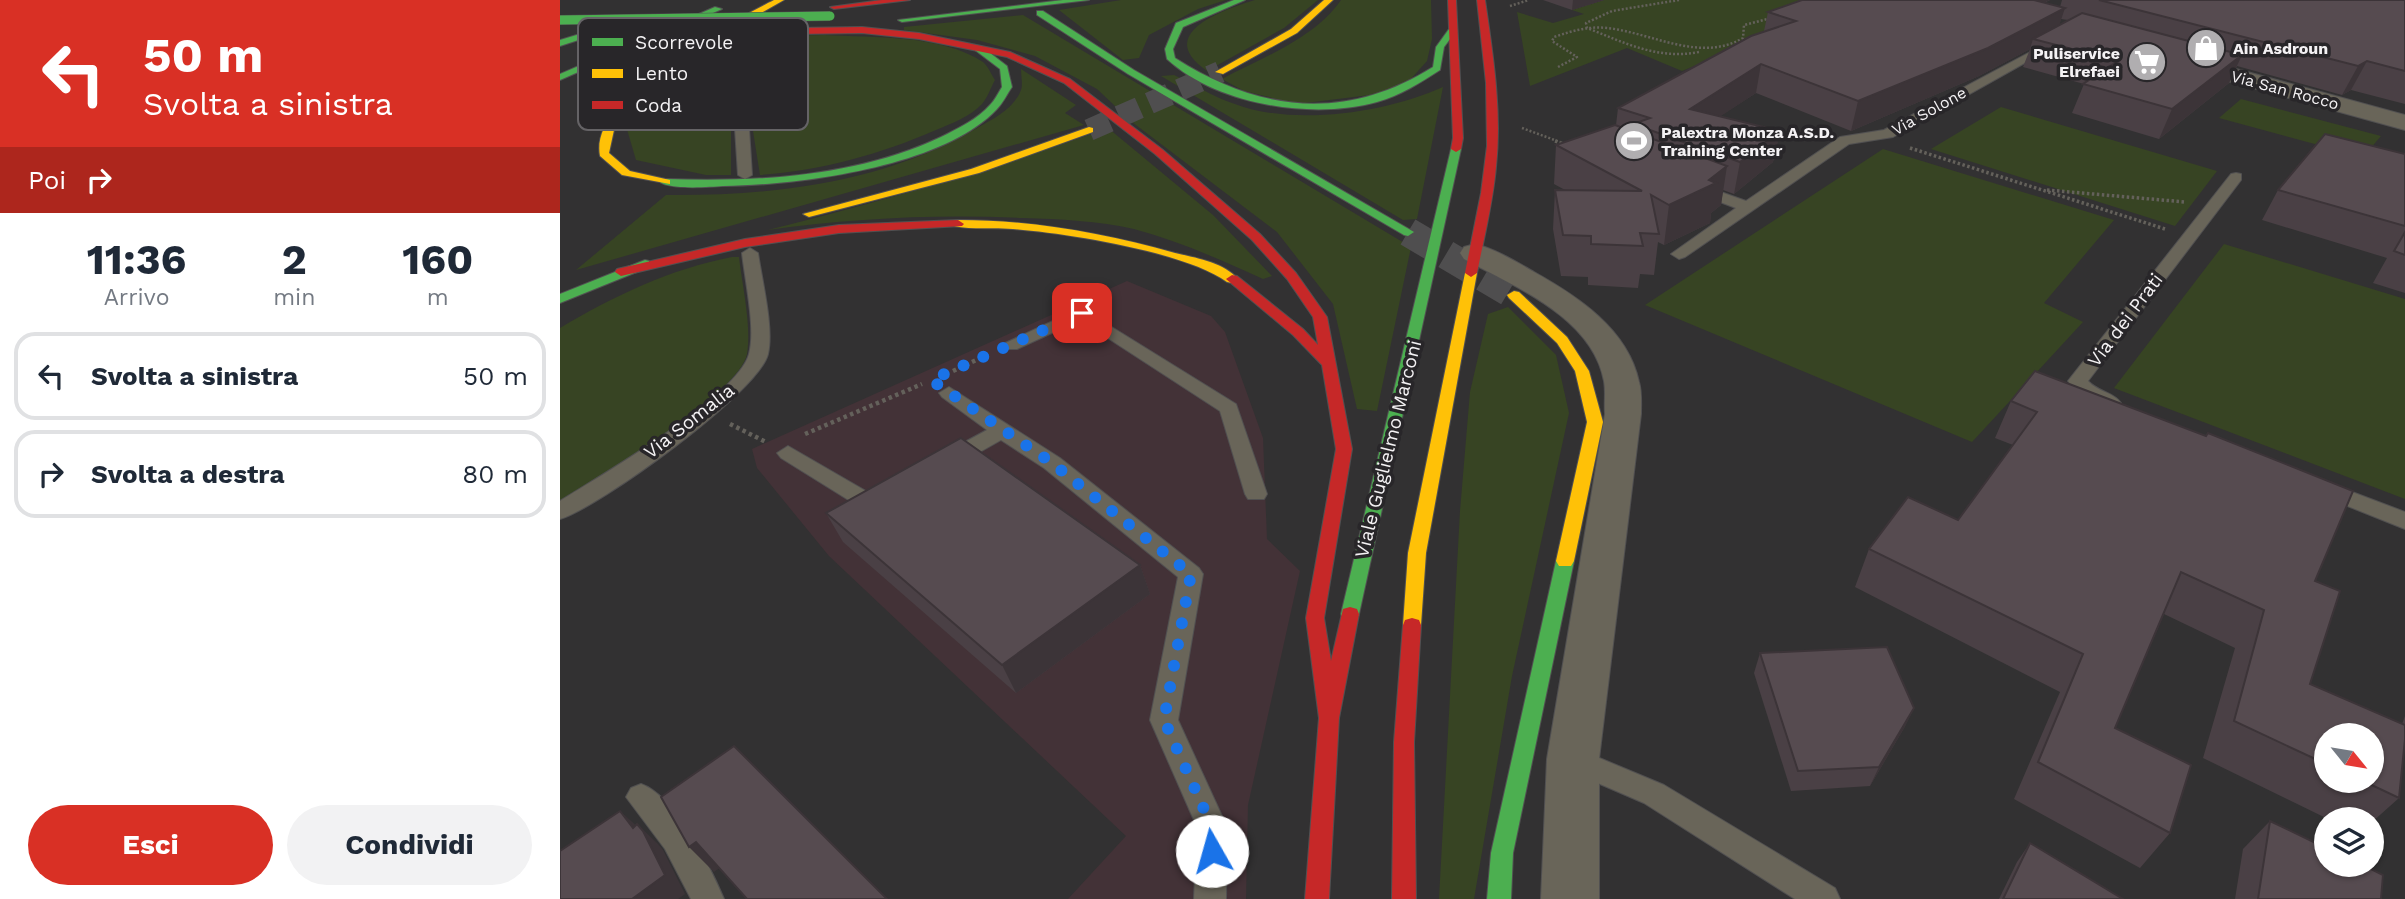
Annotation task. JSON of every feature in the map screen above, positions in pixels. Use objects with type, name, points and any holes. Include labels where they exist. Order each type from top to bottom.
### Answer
[{"type":"main road","points":[[631,18],[697,0]]},
{"type":"main road","points":[[698,18],[740,0]]},
{"type":"main road","points":[[748,18],[779,0]]},
{"type":"main road","points":[[835,7],[906,0]]},
{"type":"main road","points":[[666,18],[704,12],[1023,0]]},
{"type":"main road","points":[[808,27],[937,17],[1085,0]]},
{"type":"main road","points":[[1151,82],[1149,57],[1179,25],[1241,0]]},
{"type":"main road","points":[[1220,72],[1294,31],[1329,0]]},
{"type":"main road","name":"Viale Guglielmo Marconi","points":[[1317,899],[1329,718],[1370,519],[1418,326],[1458,138],[1452,0]]},
{"type":"main road","points":[[1404,899],[1404,742],[1417,554],[1491,167],[1494,127],[1490,61],[1481,0]]},
{"type":"main road","points":[[609,18],[647,3]]},
{"type":"main road","points":[[1040,13],[1151,82],[1408,232]]},
{"type":"main road","points":[[560,20],[578,20]]},
{"type":"main road","points":[[1179,25],[1169,50],[1171,59],[1189,73],[1237,96],[1304,107],[1357,104],[1416,85],[1437,68],[1440,47],[1452,31]]},
{"type":"main road","points":[[808,28],[873,32],[978,48],[1032,63],[1067,81],[1159,152],[1256,237],[1292,276],[1320,317],[1344,449],[1315,618],[1329,718]]},
{"type":"main road","points":[[561,37],[578,30]]},
{"type":"main road","points":[[561,37],[578,32]]},
{"type":"main road","points":[[608,130],[604,137],[604,154],[619,169],[652,181],[723,186],[794,180],[857,168],[915,150],[962,128],[993,108],[1007,87],[1004,68],[978,48]]},
{"type":"main road","points":[[560,77],[578,69]]},
{"type":"main road","points":[[560,299],[621,271],[741,232],[975,170],[1089,130]]},
{"type":"main road","points":[[621,271],[745,243],[851,228],[985,223],[1064,230],[1147,248],[1227,275],[1298,332],[1329,364]]},
{"type":"main road","points":[[1499,899],[1502,853],[1595,422],[1582,371],[1562,340],[1514,295]]},
{"type":"street","points":[[2042,22],[2063,33]]},
{"type":"street","name":"Via San Rocco","points":[[2158,54],[2405,123]]},
{"type":"street","points":[[1475,253],[1575,312],[1604,342],[1621,377],[1623,414],[1573,760],[1570,899]]},
{"type":"lane","name":"Via Solone","points":[[1679,254],[1750,208],[1845,140],[1888,134],[2063,33]]},
{"type":"lane","points":[[742,130],[745,175]]},
{"type":"lane","name":"Via dei Prati","points":[[2127,409],[2089,394],[2078,381],[2236,177]]},
{"type":"lane","points":[[1686,184],[1750,208]]},
{"type":"lane","name":"Via Somalia","points":[[560,511],[704,412],[744,378],[758,356],[750,253]]},
{"type":"lane","points":[[1010,345],[1082,313],[1229,408],[1256,494]]},
{"type":"lane","points":[[949,393],[1052,463],[1191,574],[1164,720],[1212,827],[1210,899]]},
{"type":"lane","points":[[930,471],[1002,430]]},
{"type":"lane","points":[[781,449],[871,504],[906,484]]},
{"type":"lane","points":[[2304,480],[2405,521]]},
{"type":"lane","points":[[1573,760],[1654,794],[1824,899]]},
{"type":"lane","points":[[641,797],[676,839],[708,899]]},
{"type":"path","points":[[1522,2],[1530,0]]},
{"type":"path","points":[[1558,67],[1577,57],[1555,45],[1554,37],[1587,25],[1595,17],[1625,5],[1662,4],[1679,0]]},
{"type":"path","points":[[1587,25],[1592,31],[1648,52],[1671,56],[1738,43],[1743,38],[1741,31],[1747,23],[1777,18]]},
{"type":"path","points":[[1587,25],[1640,33],[1700,52]]},
{"type":"path","points":[[1516,126],[1576,149]]},
{"type":"path","points":[[1872,136],[2189,237]]},
{"type":"path","points":[[2039,189],[2213,204]]},
{"type":"path","points":[[704,412],[781,449],[1010,345]]},
{"type":"path","points":[[931,380],[949,393]]},
{"type":"shaded area","points":[[1127,281],[1211,316],[1225,332],[1263,438],[1267,539],[1300,571],[1248,805],[1246,899],[1068,899],[1126,836],[829,556],[757,468],[752,449]]},
{"type":"green space","points":[[1121,0],[1226,0],[1198,9],[1149,35],[1139,58],[1123,60],[1059,10]]},
{"type":"green space","points":[[1255,0],[1318,0],[1284,28],[1207,71],[1192,58],[1187,46],[1190,35],[1198,25],[1211,17]]},
{"type":"green space","points":[[1341,0],[1431,0],[1432,39],[1427,61],[1409,81],[1378,94],[1297,104],[1244,91],[1222,79],[1302,36],[1330,14]]},
{"type":"green space","points":[[1604,0],[1865,0],[1682,71],[1627,48],[1530,86],[1517,12],[1553,23],[1584,14],[1572,10]]},
{"type":"green space","points":[[1023,15],[1411,247],[1377,411],[1357,409],[1333,304],[1277,232],[1132,122],[1097,89],[1035,56],[977,40],[904,30],[904,27]]},
{"type":"green space","points":[[808,35],[885,37],[947,46],[983,62],[995,80],[984,101],[972,113],[914,139],[828,165],[760,175],[753,130],[808,130]]},
{"type":"green space","points":[[1021,69],[1076,105],[1065,113],[1084,125],[576,270],[666,195],[787,189],[866,174],[941,147],[990,121],[1008,108],[1021,90]]},
{"type":"green space","points":[[1174,75],[1232,103],[1282,114],[1338,114],[1367,110],[1443,87],[1417,219],[1403,220],[1161,76]]},
{"type":"green space","points":[[2241,99],[2381,136],[2363,157],[2219,118]]},
{"type":"green space","points":[[2001,107],[2217,171],[2175,226],[1931,149]]},
{"type":"green space","points":[[1108,128],[1213,215],[1272,276],[1263,279],[1184,245],[1134,229],[1079,221],[927,217],[864,220],[768,230],[940,183]]},
{"type":"green space","points":[[627,130],[731,130],[731,175],[706,175],[636,160]]},
{"type":"green space","points":[[1883,149],[2114,220],[2044,303],[2083,322],[1972,442],[1645,305]]},
{"type":"green space","points":[[2224,244],[2405,299],[2405,499],[2114,388]]},
{"type":"green space","points":[[739,257],[748,332],[747,354],[738,371],[695,412],[604,476],[560,503],[560,328],[643,285],[709,262]]},
{"type":"green space","points":[[1508,307],[1556,355],[1569,413],[1512,676],[1474,899],[1439,899],[1460,511],[1470,392],[1488,314]]},
{"type":"building","points":[[1802,0],[2034,0],[2065,8],[1988,48],[1858,101],[1761,64],[1690,109],[1780,131],[1740,162],[1633,124],[1650,118],[1618,108],[1751,36],[1796,21],[1768,12]]},
{"type":"building","points":[[2099,0],[2405,0],[2405,71],[2367,61],[2358,66]]},
{"type":"building","points":[[2082,13],[2242,55],[2172,109],[2083,84],[2118,61],[2033,39]]},
{"type":"building","points":[[1615,125],[1727,166],[1709,180],[1716,183],[1669,205],[1651,195],[1659,234],[1640,233],[1643,246],[1591,244],[1591,236],[1563,235],[1555,190],[1642,191],[1556,145]]},
{"type":"building","points":[[2325,134],[2405,154],[2405,226],[2278,190]]},
{"type":"building","points":[[2405,232],[2405,255],[2394,251]]},
{"type":"building","points":[[2035,371],[2206,436],[2208,433],[2353,491],[2315,581],[2340,591],[2310,684],[2405,725],[2399,798],[2384,791],[2384,723],[2314,723],[2314,758],[2234,721],[2264,610],[2181,572],[2115,728],[2191,765],[2170,833],[2038,762],[2083,654],[1869,549],[1908,497],[1958,520],[2037,412],[2011,401]]},
{"type":"building","points":[[961,438],[1140,565],[1002,665],[826,513]]},
{"type":"building","points":[[1887,647],[1914,708],[1879,767],[1798,771],[1760,653]]},
{"type":"building","points":[[734,746],[887,899],[747,899],[696,842],[689,847],[661,797]]},
{"type":"building","points":[[620,811],[633,828],[637,824],[643,831],[665,875],[632,899],[560,899],[560,851]]},
{"type":"building","points":[[2270,821],[2314,842],[2314,877],[2383,877],[2381,899],[2258,899]]},
{"type":"building","points":[[2030,843],[2123,899],[2003,899]]},
{"type":"tunnel","points":[[1089,130],[1220,72]]},
{"type":"tunnel","points":[[1408,232],[1514,295]]},
{"type":"traffic: fast","points":[[902,20],[1085,0]]},
{"type":"traffic: fast","points":[[1241,0],[1179,25],[1169,49],[1171,59],[1200,78],[1233,92],[1268,102],[1304,107],[1340,106],[1375,99],[1408,87],[1437,68],[1440,47],[1452,31]]},
{"type":"traffic: fast","points":[[697,18],[718,9]]},
{"type":"traffic: fast","points":[[1040,13],[1131,72],[1408,232]]},
{"type":"traffic: fast","points":[[695,18],[830,16]]},
{"type":"traffic: fast","points":[[560,20],[578,20]]},
{"type":"traffic: fast","points":[[560,43],[578,38]]},
{"type":"traffic: fast","points":[[666,182],[746,183],[791,179],[882,163],[923,149],[961,131],[992,109],[1007,87],[1004,68],[978,48]]},
{"type":"traffic: fast","points":[[560,77],[578,69]]},
{"type":"traffic: fast","points":[[1350,614],[1456,149]]},
{"type":"traffic: fast","points":[[560,299],[645,264]]},
{"type":"traffic: fast","points":[[1499,899],[1502,853],[1565,561]]},
{"type":"traffic: slow","points":[[746,18],[780,0]]},
{"type":"traffic: slow","points":[[1220,72],[1294,31],[1329,0]]},
{"type":"traffic: slow","points":[[609,130],[604,154],[626,173],[666,182]]},
{"type":"traffic: slow","points":[[809,214],[975,171],[1089,130]]},
{"type":"traffic: slow","points":[[958,224],[1011,225],[1089,236],[1200,264],[1232,279]]},
{"type":"traffic: slow","points":[[1412,625],[1417,553],[1471,273]]},
{"type":"traffic: slow","points":[[1514,295],[1562,340],[1582,371],[1595,422],[1565,561]]},
{"type":"traffic: jam","points":[[834,7],[906,0]]},
{"type":"traffic: jam","points":[[1452,0],[1458,138],[1456,149]]},
{"type":"traffic: jam","points":[[1471,273],[1487,193],[1493,146],[1491,83],[1481,0]]},
{"type":"traffic: jam","points":[[808,31],[862,30],[919,36],[1010,55],[1067,81],[1159,152],[1256,237],[1292,276],[1320,317],[1329,364]]},
{"type":"traffic: jam","points":[[621,272],[745,243],[839,229],[958,224]]},
{"type":"traffic: jam","points":[[1232,279],[1298,332],[1329,364],[1344,449],[1315,618],[1329,718]]},
{"type":"traffic: jam","points":[[1317,899],[1329,718],[1350,614]]},
{"type":"traffic: jam","points":[[1404,899],[1404,742],[1412,625]]},
{"type":"place","name":"Ain Asdroun","points":[[2206,48]]},
{"type":"place","name":"Puliservice Elrefaei","points":[[2147,62]]},
{"type":"place","name":"Palextra Monza A.S.D. Training Center","points":[[1634,141]]},
{"type":"route","points":[[1082,313],[931,380],[1052,463],[1191,574],[1164,720],[1212,827],[1212,851]]}]
